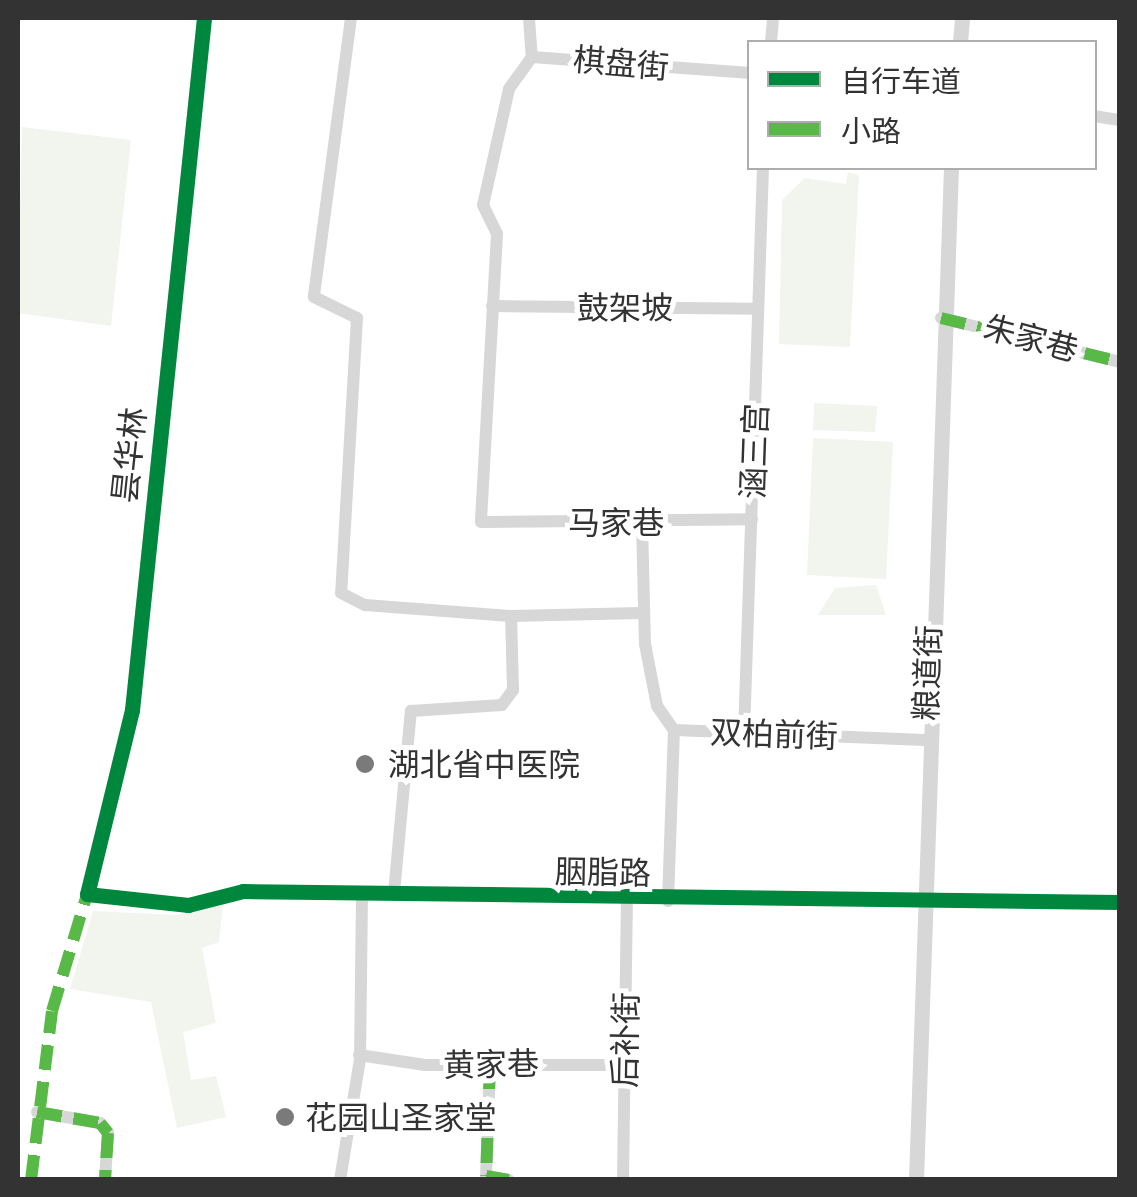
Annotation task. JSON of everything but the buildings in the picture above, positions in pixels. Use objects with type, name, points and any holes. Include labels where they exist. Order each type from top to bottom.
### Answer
[{"type":"street","name":"昙华林","points":[[87,894],[132,710],[204,18]]},
{"type":"street","points":[[352,18],[314,297],[356,318],[341,593],[366,605],[512,616],[641,613]]},
{"type":"street","name":"棋盘街","points":[[529,18],[532,56],[747,73]]},
{"type":"street","points":[[492,306],[497,234],[483,205],[509,89],[532,56]]},
{"type":"street","name":"涵三宫","points":[[744,734],[763,170]]},
{"type":"street","name":"粮道街","points":[[916,1180],[925,740],[941,318],[951,170]]},
{"type":"street","name":"鼓架坡","points":[[492,306],[758,308]]},
{"type":"street","name":"马家巷","points":[[492,306],[481,522],[752,519]]},
{"type":"street","name":"朱家巷","points":[[941,318],[1120,362]]},
{"type":"street","points":[[642,523],[641,613],[657,706],[674,730]]},
{"type":"street","points":[[394,893],[411,711],[502,705],[513,690],[512,616]]},
{"type":"street","name":"双柏前街","points":[[668,901],[674,730],[925,740]]},
{"type":"street","name":"胭脂路","points":[[87,894],[188,905],[244,892],[627,901],[1120,902]]},
{"type":"street","points":[[340,1180],[360,1056],[362,897]]},
{"type":"street","name":"后补街","points":[[623,1180],[627,901]]},
{"type":"street","name":"黄家巷","points":[[360,1056],[490,1064],[624,1065]]},
{"type":"street","points":[[490,1064],[486,1176],[509,1180]]},
{"type":"street","points":[[37,1112],[100,1123],[108,1132],[105,1180]]},
{"type":"shaded area","points":[[22,127],[131,140],[111,326],[18,313]]},
{"type":"shaded area","points":[[848,172],[859,175],[850,347],[779,344],[782,200],[805,178],[846,184]]},
{"type":"shaded area","points":[[814,403],[877,406],[875,432],[813,430]]},
{"type":"shaded area","points":[[813,438],[893,442],[886,579],[807,575]]},
{"type":"shaded area","points":[[876,585],[886,615],[818,615],[835,588]]},
{"type":"shaded area","points":[[223,905],[219,942],[202,948],[216,1023],[183,1032],[191,1080],[216,1076],[226,1117],[177,1128],[151,1002],[70,989],[93,911],[176,915]]},
{"type":"marked path","points":[[941,318],[1120,362]]},
{"type":"marked path","points":[[31,1180],[52,1011],[87,894]]},
{"type":"marked path","points":[[490,1064],[486,1176],[509,1180]]},
{"type":"marked path","points":[[37,1112],[100,1123],[108,1133],[105,1180]]},
{"type":"cycle path","points":[[204,18],[132,710],[87,894],[188,905],[243,891],[1120,902]]},
{"type":"place","name":"湖北省中医院","points":[[365,764]]},
{"type":"place","name":"花园山圣家堂","points":[[285,1117]]}]
